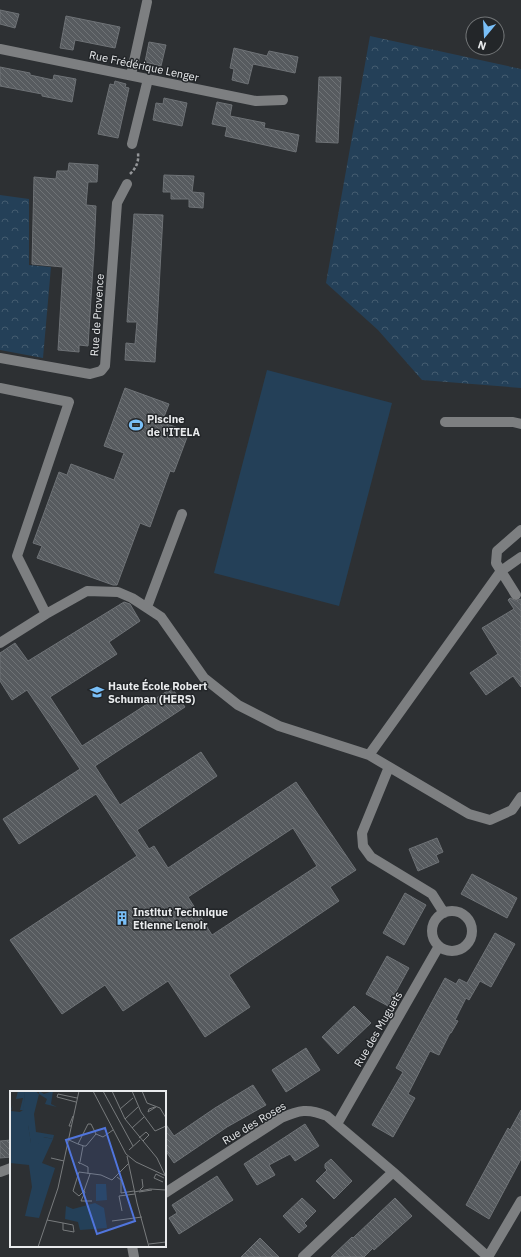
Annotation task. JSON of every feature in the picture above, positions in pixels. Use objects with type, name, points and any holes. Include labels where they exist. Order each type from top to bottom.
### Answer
[{"type":"street","points":[[131,75],[147,2]]},
{"type":"street","name":"Rue Frédérique Lenger","points":[[0,49],[256,101],[283,100]]},
{"type":"street","points":[[132,144],[148,79]]},
{"type":"street","name":"Rue de Provence","points":[[0,358],[90,374],[100,371],[105,366],[117,203],[127,184]]},
{"type":"street","points":[[0,388],[70,402],[17,556],[46,614]]},
{"type":"street","points":[[445,422],[513,422],[521,424]]},
{"type":"street","points":[[147,607],[182,514]]},
{"type":"street","points":[[516,595],[496,563],[497,551],[521,530]]},
{"type":"street","points":[[369,755],[501,571],[521,557]]},
{"type":"street","points":[[0,643],[87,590],[118,592],[132,598],[161,617],[204,678],[238,705],[279,726],[369,755],[469,814],[490,820],[512,810],[521,797]]},
{"type":"street","points":[[389,766],[362,833],[363,846],[371,857],[432,894],[444,913]]},
{"type":"street","points":[[450,911],[463,914],[468,918],[471,924],[471,937],[468,943],[458,950],[451,950],[439,946],[435,940],[433,928],[435,922],[444,913],[450,911]]},
{"type":"street","name":"Rue des Muguets","points":[[337,1124],[439,946]]},
{"type":"street","name":"Rue des Roses","points":[[166,1192],[281,1118],[298,1111],[317,1112],[327,1116],[337,1124],[488,1257]]},
{"type":"street","points":[[0,1172],[10,1168]]},
{"type":"street","points":[[303,1257],[393,1172]]},
{"type":"street","points":[[488,1257],[521,1201]]},
{"type":"street","points":[[132,1247],[134,1257]]},
{"type":"path","points":[[127,184],[130,175],[136,168],[139,156],[132,144]]},
{"type":"green space","points":[[370,36],[521,69],[521,388],[422,380],[378,330],[326,283]]},
{"type":"green space","points":[[0,195],[29,199],[29,265],[51,267],[43,358],[0,350]]},
{"type":"green space","points":[[267,370],[392,403],[339,606],[214,573]]},
{"type":"building","points":[[0,10],[19,14],[15,28],[0,24]]},
{"type":"building","points":[[66,16],[120,27],[115,48],[75,40],[73,50],[60,48]]},
{"type":"building","points":[[149,42],[166,45],[161,66],[145,62]]},
{"type":"building","points":[[234,48],[267,56],[269,51],[298,57],[295,73],[253,64],[248,84],[232,80],[234,69],[230,68]]},
{"type":"building","points":[[0,67],[30,73],[30,75],[53,80],[54,75],[76,79],[72,102],[42,96],[42,94],[0,86]]},
{"type":"building","points":[[319,77],[341,77],[338,143],[316,142]]},
{"type":"building","points":[[115,81],[126,84],[125,87],[129,88],[118,138],[98,134],[110,84],[114,85]]},
{"type":"building","points":[[164,98],[187,103],[182,126],[153,120],[156,103],[163,104]]},
{"type":"building","points":[[217,102],[232,105],[230,116],[265,123],[264,128],[299,135],[296,152],[225,136],[227,127],[212,124]]},
{"type":"building","points":[[69,163],[98,165],[97,182],[88,182],[86,205],[96,206],[88,346],[79,345],[79,352],[58,350],[63,267],[32,264],[34,177],[56,179],[57,171],[68,171]]},
{"type":"building","points":[[164,175],[194,176],[192,192],[204,193],[203,208],[189,207],[189,199],[171,199],[171,192],[163,192]]},
{"type":"building","points":[[134,214],[163,215],[155,362],[125,360],[126,343],[135,344],[137,322],[127,322]]},
{"type":"building","points":[[125,388],[169,404],[162,422],[189,432],[174,472],[170,471],[150,527],[140,523],[117,585],[113,585],[37,558],[42,546],[33,543],[59,472],[67,475],[71,464],[114,480],[124,453],[104,446]]},
{"type":"building","points":[[510,598],[516,601],[521,599],[521,687],[513,676],[486,695],[470,673],[498,654],[482,628],[514,609],[508,600]]},
{"type":"building","name":"Institut Technique Etienne Lenoir","points":[[124,602],[130,604],[140,621],[109,642],[117,654],[50,697],[82,746],[172,688],[185,707],[95,766],[120,805],[201,752],[217,776],[137,830],[149,849],[154,846],[168,868],[296,782],[356,870],[330,887],[339,901],[229,975],[250,1007],[205,1037],[168,981],[123,1011],[105,985],[62,1014],[10,940],[137,856],[96,794],[19,844],[3,819],[80,769],[27,690],[12,700],[0,681],[0,653],[15,643],[28,661]],"holes":[[[293,828],[317,866],[212,935],[188,897]]]},
{"type":"building","points":[[437,838],[443,852],[436,855],[439,862],[418,871],[409,849]]},
{"type":"building","points":[[472,874],[517,898],[507,918],[461,894]]},
{"type":"building","points":[[405,893],[426,905],[404,945],[383,933]]},
{"type":"building","points":[[495,933],[515,944],[491,987],[480,981],[469,1000],[466,998],[455,1020],[458,1021],[439,1055],[430,1051],[408,1094],[415,1098],[393,1137],[372,1125],[403,1072],[396,1068],[445,978],[456,984],[459,979],[467,983]]},
{"type":"building","points":[[387,956],[409,968],[388,1006],[366,994]]},
{"type":"building","points":[[354,1006],[371,1023],[338,1054],[322,1037]]},
{"type":"building","points":[[306,1048],[320,1070],[286,1092],[272,1070]]},
{"type":"building","points":[[253,1085],[266,1105],[227,1127],[174,1163],[166,1151],[166,1124],[174,1136],[215,1108]]},
{"type":"building","points":[[521,1110],[521,1159],[489,1219],[466,1205],[508,1128],[510,1130]]},
{"type":"building","points":[[305,1124],[319,1146],[295,1161],[290,1154],[269,1165],[275,1175],[257,1185],[244,1164]]},
{"type":"building","points":[[10,1140],[10,1157],[0,1158],[0,1141]]},
{"type":"building","points":[[331,1159],[352,1181],[334,1199],[316,1181],[327,1170],[325,1168],[325,1164]]},
{"type":"building","points":[[217,1176],[233,1200],[179,1234],[169,1218],[177,1213],[172,1205]]},
{"type":"building","points":[[302,1198],[316,1211],[304,1223],[307,1226],[299,1233],[283,1216]]},
{"type":"building","points":[[395,1198],[412,1216],[364,1257],[331,1257],[352,1237],[353,1238]]},
{"type":"building","points":[[260,1238],[279,1257],[241,1257]]},
{"type":"place","name":"Piscine de l'ITELA","points":[[136,425]]},
{"type":"place","name":"Haute École Robert Schuman (HERS)","points":[[97,692]]},
{"type":"place","name":"Institut Technique Etienne Lenoir","points":[[122,918]]}]
